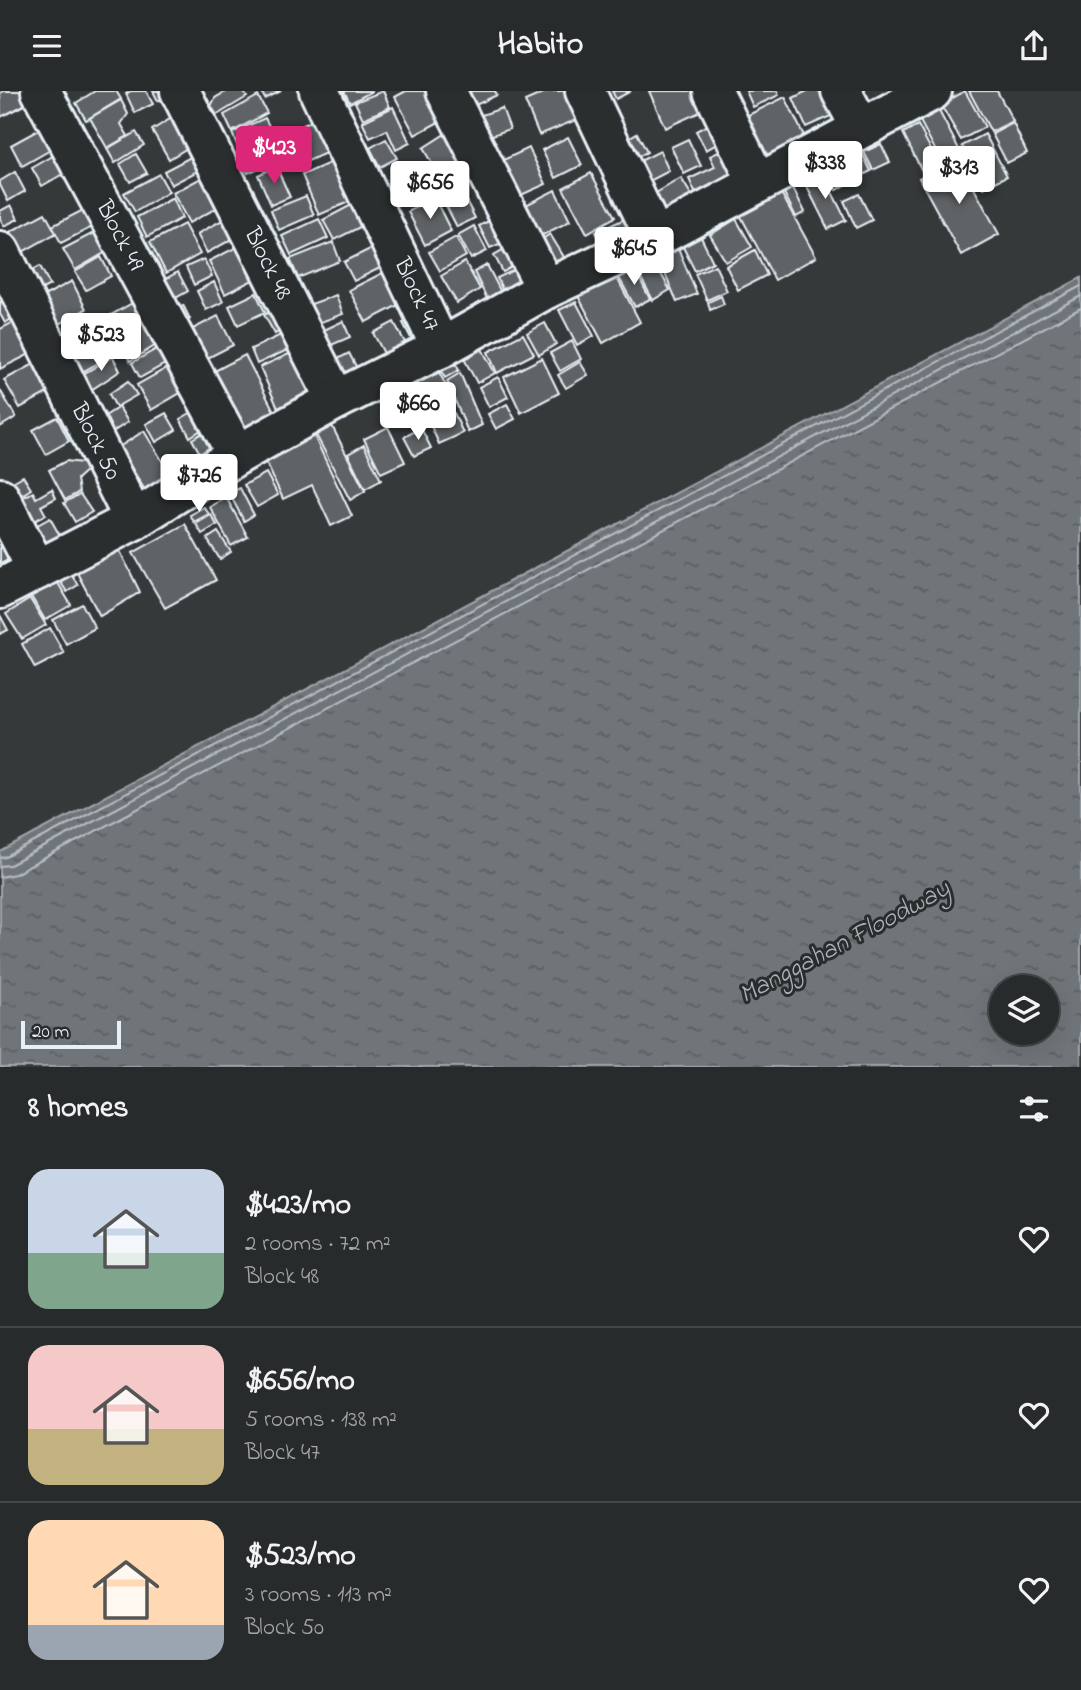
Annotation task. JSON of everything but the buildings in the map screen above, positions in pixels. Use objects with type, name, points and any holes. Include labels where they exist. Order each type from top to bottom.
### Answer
[{"type":"street","name":"Block 49","points":[[41,91],[237,455]]},
{"type":"street","name":"Block 48","points":[[180,91],[336,400]]},
{"type":"street","name":"Block 47","points":[[319,91],[441,348]]},
{"type":"street","points":[[446,91],[547,289]]},
{"type":"street","points":[[584,91],[654,238]]},
{"type":"street","points":[[713,91],[757,182]]},
{"type":"street","points":[[841,91],[861,128]]},
{"type":"street","points":[[0,589],[134,520],[237,455],[336,400],[441,348],[547,289],[654,238],[932,91]]},
{"type":"street","name":"Block 50","points":[[0,251],[134,520]]},
{"type":"street","points":[[0,498],[37,570]]},
{"type":"water","name":"Manggahan Floodway","points":[[1081,278],[1081,1067],[0,1067],[0,852]]}]
